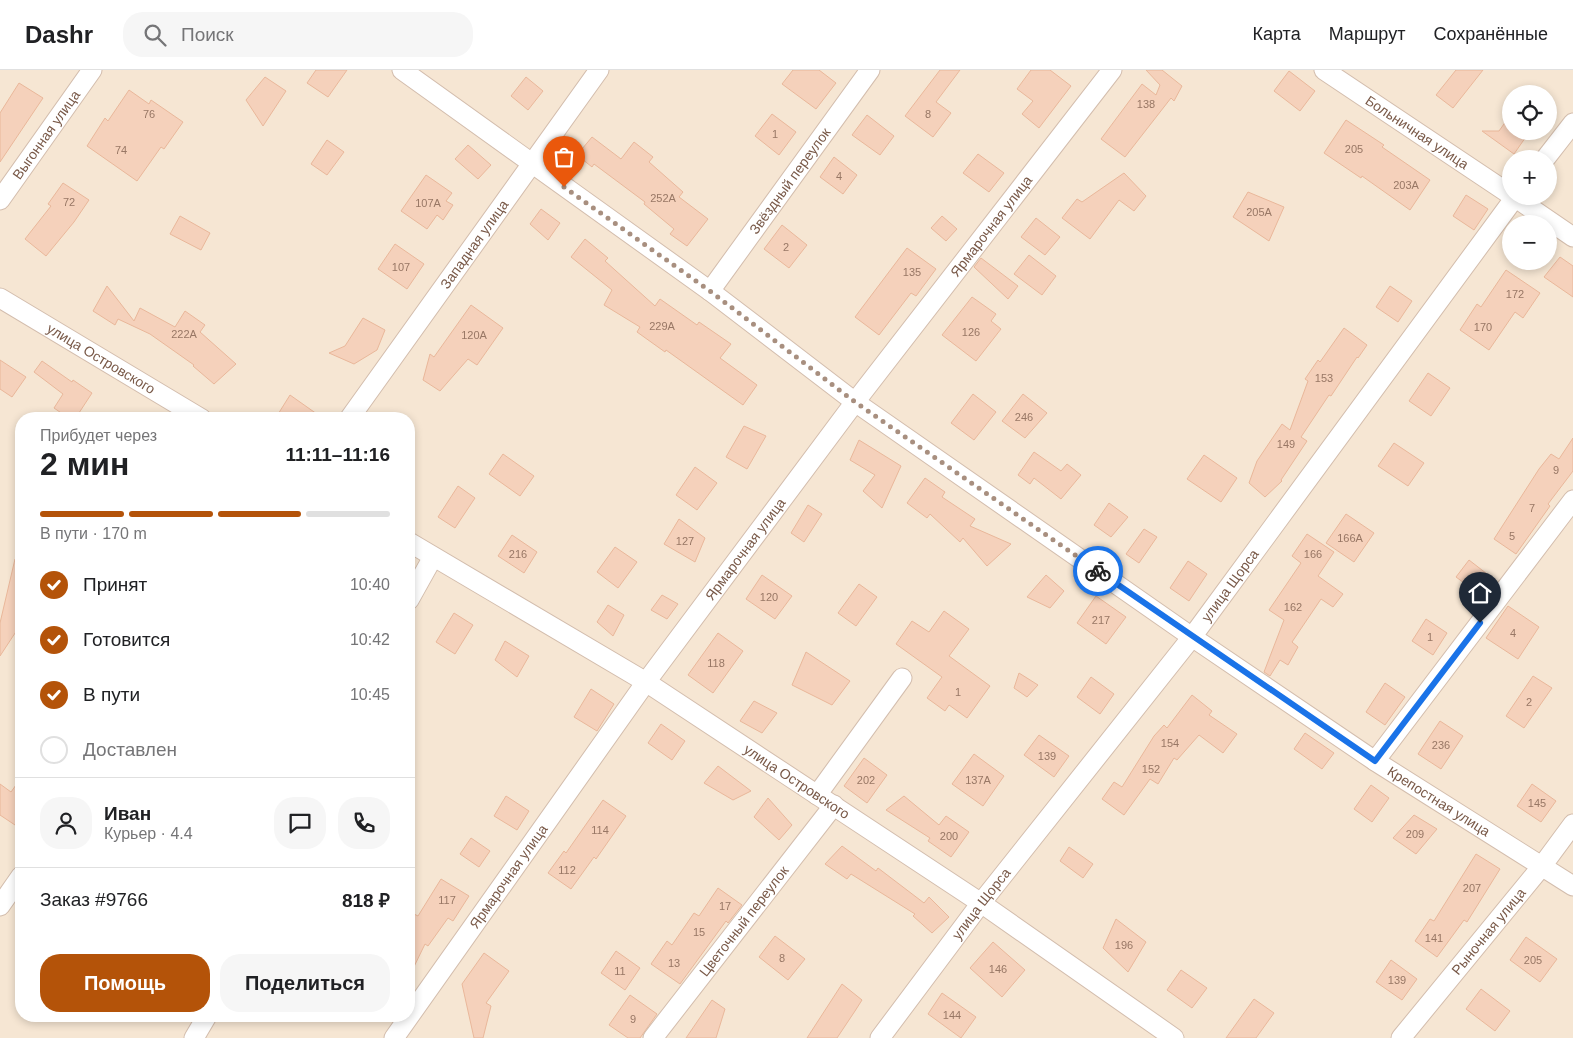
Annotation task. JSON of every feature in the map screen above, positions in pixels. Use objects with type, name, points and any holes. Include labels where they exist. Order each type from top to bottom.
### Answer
[{"type":"street","name":"Выгонная улица","points":[[0,200],[92,70]]},
{"type":"street","name":"Крепостная улица","points":[[402,70],[710,291],[855,402],[1192,637],[1375,761],[1573,886]]},
{"type":"street","name":"Западная улица","points":[[355,412],[599,70]]},
{"type":"street","name":"Звёздный переулок","points":[[710,291],[870,70]]},
{"type":"street","name":"Ярмарочная улица","points":[[415,1008],[646,682],[855,402],[1112,70]]},
{"type":"street","name":"Больничная улица","points":[[1324,70],[1502,188]]},
{"type":"street","points":[[1552,150],[1573,123]]},
{"type":"street","name":"улица Щорса","points":[[880,1038],[981,903],[1192,637],[1507,205]]},
{"type":"street","name":"Больничная улица","points":[[1527,205],[1573,236]]},
{"type":"street","name":"улица Островского","points":[[0,298],[190,412]]},
{"type":"street","points":[[1375,761],[1573,500]]},
{"type":"street","name":"улица Островского","points":[[415,546],[646,682],[981,903],[1174,1038]]},
{"type":"street","points":[[415,589],[433,557]]},
{"type":"street","points":[[817,795],[902,678]]},
{"type":"street","name":"Цветочный переулок","points":[[653,1038],[834,805]]},
{"type":"street","name":"Рыночная улица","points":[[1402,1038],[1542,866],[1573,824]]},
{"type":"street","points":[[0,906],[15,885]]},
{"type":"street","points":[[194,1038],[203,1022]]},
{"type":"street","name":"Ярмарочная улица","points":[[394,1038],[405,1022]]},
{"type":"shaded area","points":[[0,70],[1573,70],[1573,1038],[0,1038]]},
{"type":"building","points":[[316,70],[347,70],[328,97],[307,83]]},
{"type":"building","points":[[793,70],[819,70],[836,83],[816,109],[782,84]]},
{"type":"building","points":[[940,70],[960,70],[936,102],[951,113],[933,137],[905,116]]},
{"type":"building","points":[[1031,70],[1050,70],[1071,86],[1039,128],[1022,114],[1033,101],[1017,89]]},
{"type":"building","points":[[1146,70],[1162,70],[1182,86],[1174,101],[1171,98],[1125,157],[1101,139],[1142,84],[1156,95],[1160,85]]},
{"type":"building","points":[[1456,70],[1483,70],[1453,108],[1436,95]]},
{"type":"building","points":[[1289,71],[1315,91],[1300,111],[1274,91]]},
{"type":"building","points":[[265,77],[286,91],[263,126],[246,100]]},
{"type":"building","points":[[526,77],[543,91],[528,110],[511,96]]},
{"type":"building","points":[[19,83],[43,98],[0,162],[0,113]]},
{"type":"building","points":[[129,90],[149,104],[151,100],[183,122],[164,149],[161,147],[137,181],[87,146],[105,118],[108,121]]},
{"type":"building","points":[[772,114],[796,132],[779,155],[755,136]]},
{"type":"building","points":[[867,115],[894,136],[880,155],[852,135]]},
{"type":"building","points":[[1346,120],[1384,145],[1382,147],[1430,180],[1410,210],[1362,176],[1361,178],[1324,153]]},
{"type":"building","points":[[1502,127],[1502,140],[1524,140],[1517,150],[1508,150],[1482,131],[1499,131]]},
{"type":"building","points":[[592,137],[621,159],[634,142],[653,157],[649,162],[683,192],[679,197],[708,219],[687,246],[670,234],[674,229],[644,204],[645,202],[594,164],[592,167],[577,155]]},
{"type":"building","points":[[327,140],[344,152],[327,175],[311,164]]},
{"type":"building","points":[[468,145],[491,165],[478,179],[455,159]]},
{"type":"building","points":[[978,154],[1004,173],[989,192],[963,173]]},
{"type":"building","points":[[834,157],[857,175],[843,194],[820,177]]},
{"type":"building","points":[[1124,173],[1146,196],[1134,211],[1119,200],[1090,239],[1062,218],[1077,199],[1082,202]]},
{"type":"building","points":[[426,175],[452,193],[446,201],[453,205],[443,220],[437,215],[427,229],[401,211]]},
{"type":"building","points":[[63,183],[89,200],[74,222],[46,256],[25,239],[51,206],[48,204]]},
{"type":"building","points":[[1248,192],[1284,207],[1269,241],[1233,217]]},
{"type":"building","points":[[1466,195],[1488,209],[1474,230],[1453,216]]},
{"type":"building","points":[[541,209],[560,223],[548,240],[530,224]]},
{"type":"building","points":[[180,216],[210,233],[201,250],[170,234]]},
{"type":"building","points":[[942,216],[957,229],[946,241],[931,228]]},
{"type":"building","points":[[1036,218],[1060,237],[1045,255],[1021,237]]},
{"type":"building","points":[[782,225],[807,245],[789,268],[764,249]]},
{"type":"building","points":[[585,239],[608,258],[605,261],[655,306],[660,299],[697,325],[699,322],[731,344],[720,358],[757,385],[743,405],[666,350],[665,352],[637,332],[640,327],[604,305],[612,290],[571,257]]},
{"type":"building","points":[[395,244],[424,264],[407,289],[378,269]]},
{"type":"building","points":[[907,248],[936,269],[916,296],[911,293],[879,335],[855,317]]},
{"type":"building","points":[[1029,255],[1056,276],[1042,295],[1014,274]]},
{"type":"building","points":[[1560,257],[1573,266],[1573,297],[1544,277],[1550,270],[1557,270],[1557,261]]},
{"type":"building","points":[[981,258],[1018,286],[1008,299],[974,267]]},
{"type":"building","points":[[1506,270],[1540,293],[1523,318],[1515,312],[1489,350],[1460,330],[1477,304],[1481,307]]},
{"type":"building","points":[[107,286],[134,321],[140,308],[175,327],[185,311],[205,325],[200,332],[236,364],[214,384],[194,365],[150,334],[118,319],[115,325],[93,311]]},
{"type":"building","points":[[1390,286],[1412,301],[1398,322],[1376,307]]},
{"type":"building","points":[[972,297],[996,314],[991,321],[1001,329],[976,361],[942,335]]},
{"type":"building","points":[[471,305],[503,328],[477,365],[468,359],[440,391],[423,380],[430,354],[434,357]]},
{"type":"building","points":[[363,318],[385,330],[377,350],[354,364],[329,353],[345,346]]},
{"type":"building","points":[[1344,328],[1367,345],[1331,396],[1329,395],[1301,437],[1307,441],[1282,481],[1265,497],[1249,483],[1257,461],[1282,424],[1290,430],[1308,381],[1305,379],[1318,360],[1320,362]]},
{"type":"building","points":[[0,360],[26,377],[12,397],[0,389]]},
{"type":"building","points":[[42,361],[72,382],[73,380],[92,393],[80,412],[60,412],[54,408],[63,394],[34,372]]},
{"type":"building","points":[[1428,373],[1450,388],[1431,416],[1409,401]]},
{"type":"building","points":[[973,394],[996,412],[974,440],[951,423]]},
{"type":"building","points":[[1023,394],[1047,413],[1025,438],[1002,421]]},
{"type":"building","points":[[290,395],[314,412],[279,412]]},
{"type":"building","points":[[744,426],[766,436],[747,469],[726,457]]},
{"type":"building","points":[[1573,438],[1573,471],[1548,504],[1550,506],[1516,554],[1494,539],[1539,469],[1551,454],[1559,459]]},
{"type":"building","points":[[859,440],[901,466],[882,508],[863,491],[875,475],[850,460]]},
{"type":"building","points":[[1394,443],[1424,463],[1408,486],[1378,466]]},
{"type":"building","points":[[1034,452],[1061,471],[1067,464],[1081,475],[1061,499],[1034,478],[1030,484],[1018,475]]},
{"type":"building","points":[[503,454],[534,476],[520,496],[489,474]]},
{"type":"building","points":[[1204,455],[1237,478],[1221,502],[1187,479]]},
{"type":"building","points":[[695,467],[717,483],[697,510],[676,495]]},
{"type":"building","points":[[925,478],[945,492],[942,497],[975,519],[970,526],[1011,544],[987,566],[963,538],[960,542],[930,514],[927,518],[907,503]]},
{"type":"building","points":[[458,486],[475,498],[455,528],[438,517]]},
{"type":"building","points":[[1109,503],[1128,517],[1111,537],[1094,525]]},
{"type":"building","points":[[808,505],[822,514],[804,542],[791,533]]},
{"type":"building","points":[[1346,514],[1374,533],[1354,562],[1326,543]]},
{"type":"building","points":[[679,519],[705,538],[695,562],[664,544]]},
{"type":"building","points":[[1144,529],[1157,537],[1139,563],[1126,554]]},
{"type":"building","points":[[1307,534],[1334,552],[1318,576],[1343,594],[1333,607],[1321,599],[1292,642],[1298,647],[1288,665],[1280,660],[1270,676],[1264,672],[1284,620],[1269,610],[1301,563],[1292,556]]},
{"type":"building","points":[[512,535],[537,552],[524,573],[498,556]]},
{"type":"building","points":[[615,547],[637,562],[618,588],[597,572]]},
{"type":"building","points":[[15,559],[15,633],[0,656],[0,623]]},
{"type":"building","points":[[1469,560],[1491,577],[1479,594],[1456,577]]},
{"type":"building","points":[[1188,561],[1207,574],[1189,601],[1170,588]]},
{"type":"building","points":[[762,575],[792,596],[775,619],[746,599]]},
{"type":"building","points":[[1046,575],[1064,591],[1050,608],[1027,597]]},
{"type":"building","points":[[859,584],[877,597],[856,626],[838,613]]},
{"type":"building","points":[[662,595],[678,604],[667,619],[651,610]]},
{"type":"building","points":[[1096,596],[1126,617],[1106,644],[1077,623]]},
{"type":"building","points":[[608,605],[624,615],[613,636],[597,622]]},
{"type":"building","points":[[1508,606],[1539,627],[1518,659],[1486,638]]},
{"type":"building","points":[[944,611],[969,629],[949,656],[990,686],[967,718],[949,705],[945,711],[927,698],[942,677],[896,644],[912,621],[929,632]]},
{"type":"building","points":[[454,613],[473,625],[455,654],[436,642]]},
{"type":"building","points":[[1426,619],[1447,633],[1433,655],[1412,641]]},
{"type":"building","points":[[718,633],[743,651],[713,693],[688,675]]},
{"type":"building","points":[[505,641],[529,656],[517,677],[495,660]]},
{"type":"building","points":[[806,652],[850,681],[832,705],[792,685]]},
{"type":"building","points":[[1019,673],[1038,685],[1027,697],[1014,688]]},
{"type":"building","points":[[1533,676],[1552,688],[1524,728],[1506,716]]},
{"type":"building","points":[[1091,677],[1114,694],[1100,714],[1077,697]]},
{"type":"building","points":[[1385,683],[1405,697],[1385,725],[1366,712]]},
{"type":"building","points":[[591,689],[614,704],[597,731],[574,717]]},
{"type":"building","points":[[1192,695],[1212,711],[1209,715],[1237,734],[1223,753],[1199,735],[1177,760],[1174,758],[1158,784],[1150,779],[1124,815],[1102,799],[1114,782],[1122,787],[1154,736],[1164,725],[1167,728]]},
{"type":"building","points":[[754,701],[777,713],[762,733],[740,721]]},
{"type":"building","points":[[1440,721],[1463,736],[1441,769],[1418,754]]},
{"type":"building","points":[[661,724],[685,741],[672,760],[648,743]]},
{"type":"building","points":[[1305,733],[1334,753],[1322,769],[1294,749]]},
{"type":"building","points":[[1039,735],[1069,756],[1054,777],[1024,755]]},
{"type":"building","points":[[974,754],[1004,776],[983,806],[952,784]]},
{"type":"building","points":[[864,758],[887,775],[867,803],[844,786]]},
{"type":"building","points":[[718,766],[751,791],[733,800],[704,783]]},
{"type":"building","points":[[0,784],[11,792],[15,786],[15,825],[0,815]]},
{"type":"building","points":[[1532,784],[1556,801],[1541,822],[1517,806]]},
{"type":"building","points":[[1371,785],[1389,798],[1372,822],[1354,809]]},
{"type":"building","points":[[506,796],[529,811],[517,830],[494,816]]},
{"type":"building","points":[[904,796],[939,825],[946,816],[969,832],[951,857],[928,841],[930,838],[886,810]]},
{"type":"building","points":[[768,798],[792,825],[779,840],[754,817]]},
{"type":"building","points":[[603,800],[626,816],[596,859],[594,857],[571,889],[548,873],[564,851],[566,853]]},
{"type":"building","points":[[1414,815],[1437,829],[1416,854],[1393,838]]},
{"type":"building","points":[[471,838],[490,851],[479,867],[460,854]]},
{"type":"building","points":[[842,846],[876,871],[878,868],[924,903],[929,897],[949,917],[932,933],[913,916],[915,914],[851,874],[847,879],[825,864]]},
{"type":"building","points":[[1069,847],[1093,864],[1083,878],[1060,861]]},
{"type":"building","points":[[1476,854],[1500,869],[1467,922],[1464,920],[1437,957],[1415,941],[1430,919],[1434,921]]},
{"type":"building","points":[[441,879],[469,896],[453,921],[448,918],[428,946],[425,944],[415,965],[415,914],[418,916]]},
{"type":"building","points":[[718,888],[742,905],[728,923],[726,921],[680,984],[651,964],[667,941],[672,945],[694,913],[699,916]]},
{"type":"building","points":[[1116,919],[1146,942],[1128,972],[1103,948]]},
{"type":"building","points":[[775,936],[805,959],[788,980],[759,957]]},
{"type":"building","points":[[1526,937],[1557,959],[1540,982],[1510,960]]},
{"type":"building","points":[[993,942],[1025,970],[1002,997],[970,968]]},
{"type":"building","points":[[616,951],[640,968],[625,990],[601,973]]},
{"type":"building","points":[[484,953],[509,971],[486,1003],[491,1006],[483,1038],[474,1038],[462,984]]},
{"type":"building","points":[[1391,960],[1417,979],[1402,1000],[1376,982]]},
{"type":"building","points":[[1181,970],[1207,988],[1192,1008],[1167,990]]},
{"type":"building","points":[[842,984],[862,1000],[855,1011],[837,1038],[807,1038]]},
{"type":"building","points":[[1481,989],[1510,1011],[1495,1031],[1466,1009]]},
{"type":"building","points":[[942,993],[976,1017],[961,1038],[928,1014]]},
{"type":"building","points":[[630,995],[657,1014],[640,1038],[628,1038],[609,1025]]},
{"type":"building","points":[[1254,999],[1274,1013],[1256,1038],[1226,1038]]},
{"type":"building","points":[[712,1000],[725,1009],[716,1038],[686,1038]]},
{"type":"way so far","points":[[564,187],[710,291],[855,402],[1098,571]]},
{"type":"route","points":[[1098,571],[1375,761],[1480,623]]}]
